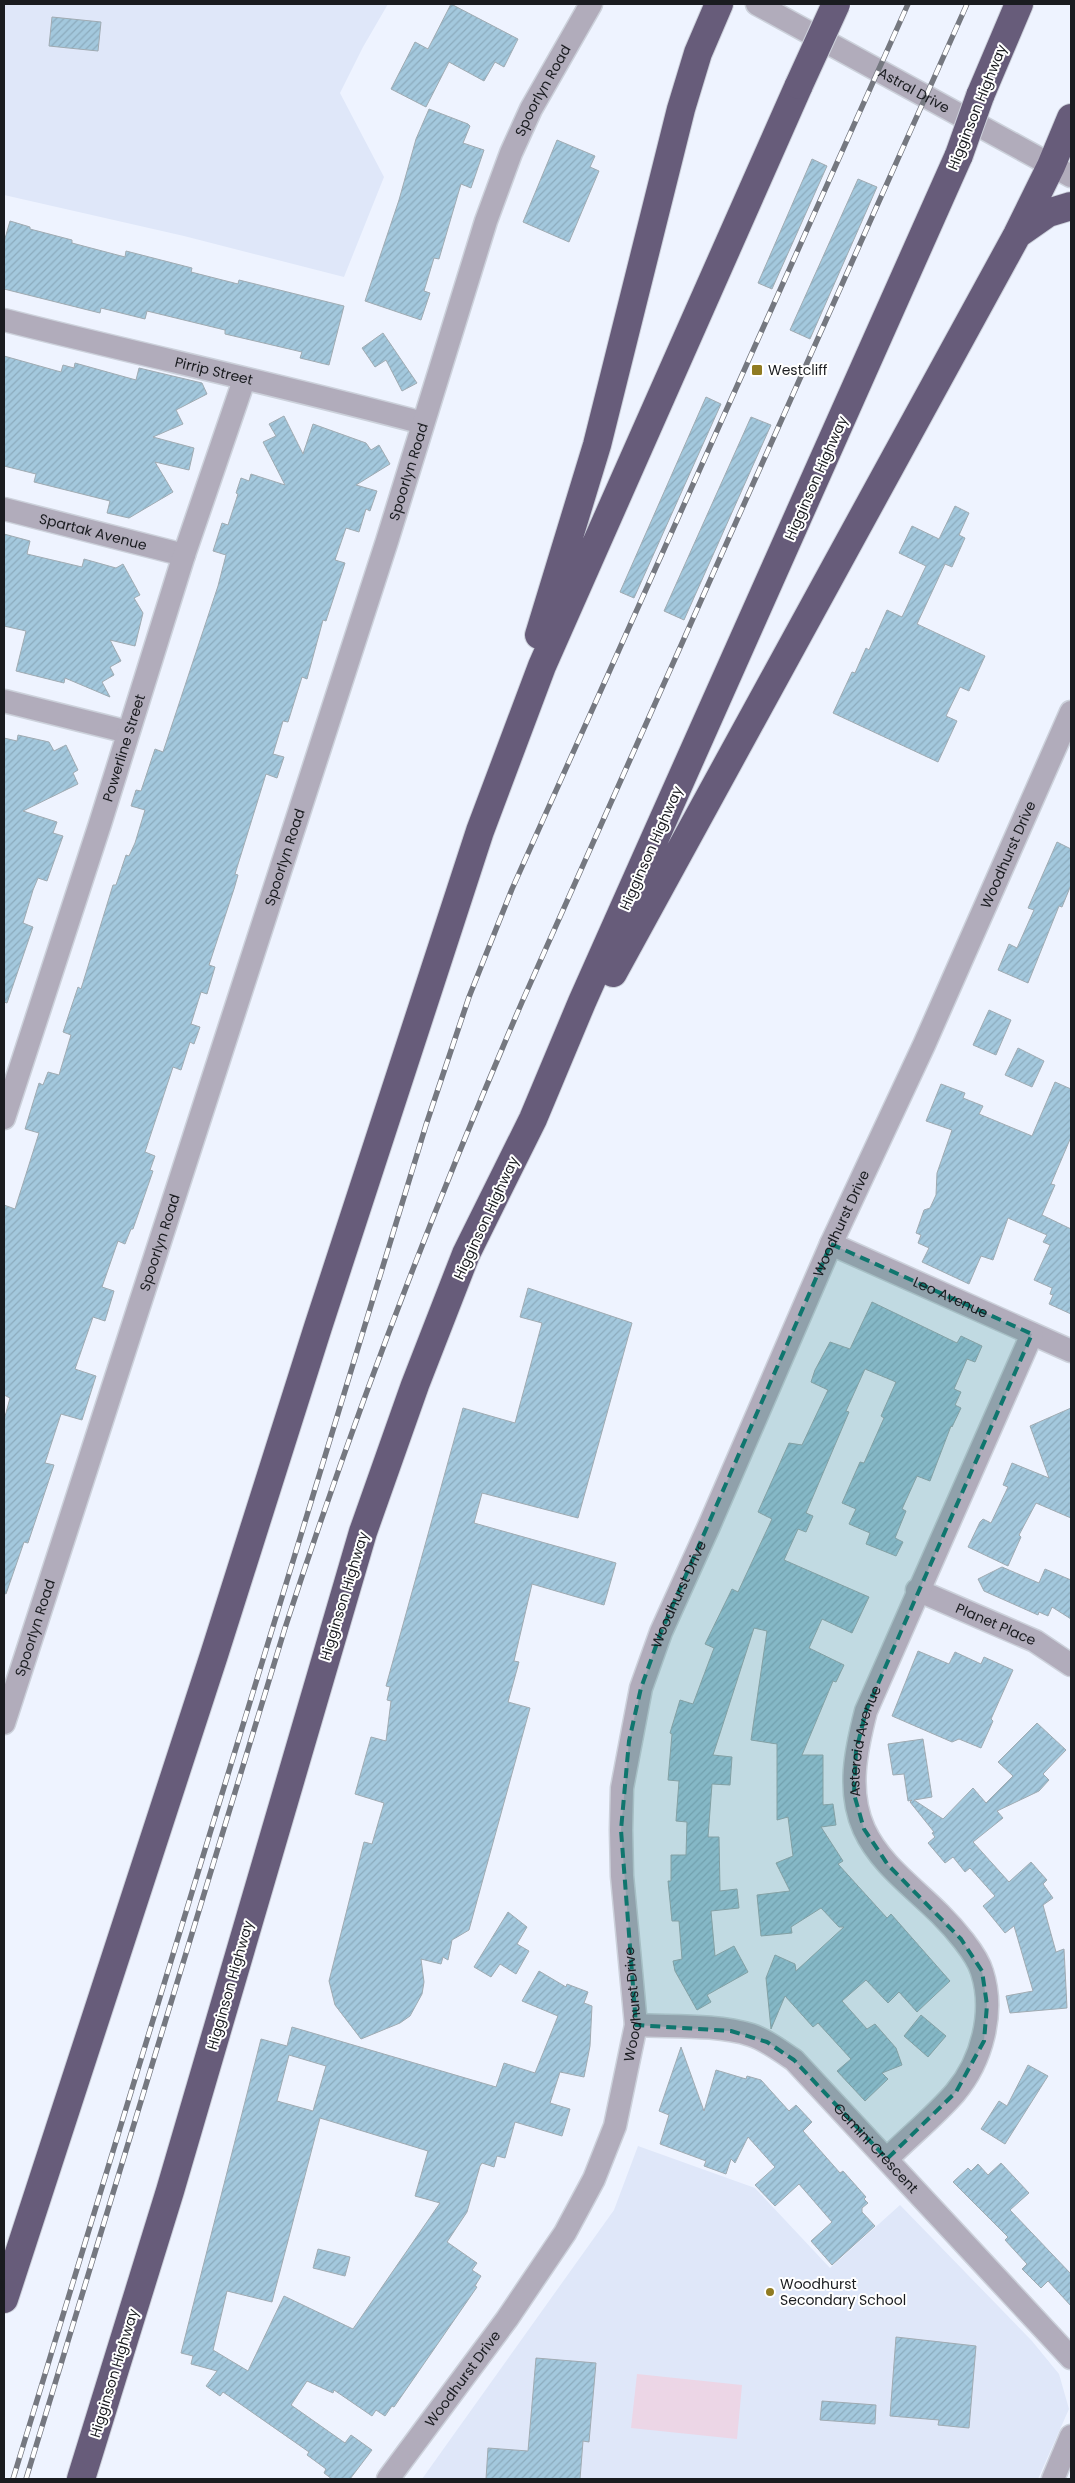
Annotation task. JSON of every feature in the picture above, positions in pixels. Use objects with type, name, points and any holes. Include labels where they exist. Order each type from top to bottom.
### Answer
[{"type":"highway","points":[[4,2299],[480,830],[597,445],[684,99],[698,53],[719,4]]},
{"type":"highway","points":[[480,830],[542,666],[836,4]]},
{"type":"highway","name":"Higginson Highway","points":[[81,2479],[170,2191],[363,1532],[415,1385],[466,1254],[533,1119],[582,1002],[959,155],[980,96],[1019,4]]},
{"type":"highway","points":[[533,1119],[1017,235],[1061,171],[1071,118]]},
{"type":"highway","points":[[1017,235],[1048,213],[1071,206]]},
{"type":"street","name":"Spoorlyn Road","points":[[4,1723],[423,423],[486,221],[511,153],[539,93],[591,4]]},
{"type":"street","name":"Astral Drive","points":[[756,4],[1061,171]]},
{"type":"street","name":"Pirrip Street","points":[[4,320],[244,380],[307,392],[423,423]]},
{"type":"street","name":"Powerline Street","points":[[4,1118],[100,824],[184,555],[244,380]]},
{"type":"street","name":"Spartak Avenue","points":[[4,509],[184,555]]},
{"type":"street","points":[[4,701],[128,732]]},
{"type":"street","name":"Woodhurst Drive","points":[[388,2479],[507,2319],[565,2233],[594,2179],[615,2126],[636,2025],[622,1876],[620,1830],[622,1788],[640,1688],[661,1632],[831,1244],[924,1045],[1071,712]]},
{"type":"street","name":"Leo Avenue","points":[[831,1244],[1071,1351]]},
{"type":"street","name":"Asteroid Avenue","points":[[887,2159],[956,2092],[970,2070],[984,2041],[988,2004],[982,1971],[962,1939],[888,1865],[864,1829],[854,1794],[856,1751],[866,1710],[1032,1334]]},
{"type":"street","name":"Planet Place","points":[[918,1590],[1035,1642],[1071,1665]]},
{"type":"street","name":"Gemini Crescent","points":[[636,2025],[731,2031],[751,2035],[767,2042],[794,2060],[1071,2358]]},
{"type":"street","points":[[1053,2479],[1071,2436]]},
{"type":"highlighted area","points":[[831,1244],[1032,1334],[866,1711],[856,1751],[854,1794],[864,1829],[888,1865],[961,1939],[982,1971],[987,2005],[984,2041],[956,2092],[887,2159],[794,2060],[767,2042],[731,2031],[636,2025],[621,1830],[629,1741],[641,1688],[661,1632]]},
{"type":"shaded area","points":[[4,4],[388,4],[363,47],[340,93],[384,177],[344,277],[184,236],[4,195]]},
{"type":"shaded area","name":"Woodhurst Secondary School","points":[[638,2146],[755,2188],[830,2268],[900,2205],[1032,2341],[1059,2374],[1069,2409],[1038,2479],[422,2479],[614,2210]]},
{"type":"shaded area","points":[[637,2374],[742,2385],[737,2439],[631,2428]]},
{"type":"building","points":[[451,4],[518,39],[504,67],[495,62],[484,81],[449,62],[426,107],[391,89],[415,42],[428,49]]},
{"type":"building","points":[[52,17],[101,22],[98,51],[49,46]]},
{"type":"building","points":[[429,109],[468,124],[470,126],[463,143],[484,150],[471,188],[461,184],[439,259],[434,258],[424,291],[430,293],[421,320],[365,301],[399,200],[416,139]]},
{"type":"building","points":[[557,140],[595,156],[590,167],[599,171],[569,242],[523,222]]},
{"type":"building","points":[[812,159],[827,166],[772,289],[758,283]]},
{"type":"building","points":[[858,179],[877,187],[810,339],[790,330]]},
{"type":"building","points":[[10,221],[30,227],[30,229],[72,240],[72,243],[125,257],[126,251],[192,268],[191,272],[238,284],[239,280],[344,306],[329,365],[300,358],[302,352],[225,334],[225,330],[147,311],[145,319],[101,308],[100,313],[4,289],[4,242]]},
{"type":"building","points":[[383,333],[417,383],[402,391],[386,360],[375,367],[362,348]]},
{"type":"building","points":[[4,356],[61,372],[63,365],[74,368],[75,363],[136,380],[139,368],[202,383],[207,394],[176,410],[183,424],[153,437],[194,448],[189,470],[155,462],[173,492],[129,518],[107,513],[110,501],[34,482],[36,474],[4,466]]},
{"type":"building","points":[[706,397],[721,404],[634,598],[620,592]]},
{"type":"building","points":[[284,416],[303,454],[313,424],[366,443],[371,450],[379,445],[390,464],[356,485],[377,491],[370,511],[366,509],[359,532],[346,528],[335,560],[345,563],[326,621],[323,620],[307,679],[302,677],[288,722],[283,721],[273,754],[284,757],[277,778],[266,774],[235,874],[238,875],[234,889],[209,965],[215,967],[207,994],[201,992],[191,1024],[200,1027],[194,1044],[190,1042],[181,1070],[173,1067],[145,1152],[155,1156],[150,1170],[153,1171],[133,1229],[131,1229],[125,1244],[118,1241],[102,1287],[114,1291],[105,1321],[93,1317],[75,1369],[96,1376],[82,1420],[61,1414],[45,1463],[54,1465],[28,1543],[24,1542],[6,1594],[4,1593],[4,1420],[10,1398],[4,1395],[4,1205],[15,1209],[39,1133],[25,1129],[39,1083],[43,1085],[48,1072],[59,1075],[71,1035],[63,1032],[78,987],[81,989],[113,885],[116,885],[126,855],[129,856],[135,843],[145,810],[131,806],[136,790],[141,791],[155,749],[163,752],[218,586],[226,555],[213,551],[222,523],[228,525],[241,478],[249,481],[251,474],[285,485],[263,442],[276,436],[269,424]]},
{"type":"building","points":[[751,417],[771,425],[684,620],[664,611]]},
{"type":"building","points":[[955,506],[969,513],[959,535],[965,538],[952,567],[945,564],[917,624],[985,656],[969,691],[960,687],[946,716],[957,721],[938,762],[833,713],[852,672],[855,673],[866,648],[869,650],[887,610],[902,617],[926,566],[899,553],[912,526],[939,539]]},
{"type":"building","points":[[4,534],[30,541],[27,554],[82,567],[84,559],[116,568],[123,564],[140,595],[134,598],[143,613],[135,646],[110,640],[121,661],[110,667],[114,675],[102,682],[110,697],[65,678],[64,683],[16,671],[26,631],[4,626]]},
{"type":"building","points":[[18,735],[49,742],[54,751],[66,745],[78,770],[73,773],[78,784],[23,811],[57,822],[53,833],[63,836],[47,881],[38,878],[33,890],[23,923],[33,927],[7,1003],[4,1002],[4,738],[17,741]]},
{"type":"building","points":[[1057,842],[1071,849],[1071,885],[1062,907],[1059,906],[1028,983],[998,970],[1009,944],[1017,948],[1034,910],[1028,908]]},
{"type":"building","points":[[989,1010],[1011,1020],[996,1055],[973,1045]]},
{"type":"building","points":[[1018,1048],[1044,1061],[1032,1087],[1005,1075]]},
{"type":"building","points":[[1055,1082],[1071,1089],[1071,1137],[1051,1184],[1055,1185],[1042,1215],[1071,1229],[1071,1314],[1049,1304],[1053,1295],[1050,1294],[1052,1288],[1034,1280],[1050,1245],[1043,1242],[1047,1235],[1008,1218],[993,1260],[981,1256],[969,1284],[922,1262],[929,1248],[918,1243],[921,1235],[916,1233],[924,1210],[930,1208],[936,1195],[937,1173],[952,1130],[926,1121],[941,1084],[965,1093],[963,1098],[983,1106],[979,1114],[1032,1136]]},
{"type":"building","points":[[528,1288],[632,1323],[578,1518],[482,1493],[474,1523],[616,1563],[604,1605],[532,1584],[514,1661],[519,1662],[508,1702],[530,1708],[469,1930],[452,1940],[448,1960],[443,1957],[441,1964],[421,1959],[424,1982],[422,1994],[410,2016],[400,2023],[361,2039],[335,2005],[329,1981],[364,1842],[372,1844],[384,1803],[355,1794],[371,1737],[386,1741],[391,1701],[387,1700],[390,1687],[386,1686],[463,1408],[515,1423],[542,1323],[520,1317]]},
{"type":"building","points":[[872,1302],[957,1343],[961,1336],[982,1346],[975,1362],[967,1359],[954,1389],[961,1392],[955,1405],[961,1408],[951,1426],[930,1481],[917,1476],[902,1509],[906,1511],[895,1538],[903,1542],[896,1556],[866,1544],[870,1533],[849,1524],[856,1509],[842,1503],[860,1462],[864,1463],[884,1418],[881,1416],[896,1382],[865,1369],[846,1411],[849,1412],[806,1513],[813,1516],[806,1532],[798,1529],[784,1560],[869,1597],[852,1633],[822,1619],[809,1648],[844,1665],[836,1682],[833,1681],[802,1755],[823,1755],[823,1805],[833,1804],[836,1825],[821,1827],[843,1861],[838,1864],[887,1918],[891,1914],[950,1981],[917,2012],[899,1992],[888,2003],[866,1980],[842,2001],[867,2029],[875,2024],[896,2048],[902,2065],[882,2073],[888,2079],[865,2101],[837,2071],[851,2059],[818,2023],[813,2027],[785,1996],[771,2029],[766,1978],[775,1955],[795,1964],[796,1971],[844,1927],[839,1927],[821,1908],[791,1927],[792,1933],[761,1936],[757,1895],[790,1891],[776,1863],[793,1856],[788,1817],[777,1820],[777,1744],[751,1740],[767,1631],[754,1628],[713,1755],[732,1757],[730,1785],[712,1784],[708,1837],[719,1837],[720,1891],[737,1889],[739,1908],[711,1911],[715,1956],[734,1946],[748,1972],[707,1995],[711,2002],[697,2010],[675,1971],[673,1961],[682,1959],[679,1921],[672,1921],[668,1881],[671,1881],[671,1855],[686,1855],[687,1822],[676,1821],[679,1781],[668,1780],[672,1734],[670,1733],[680,1700],[693,1704],[714,1648],[705,1644],[732,1589],[738,1592],[772,1519],[758,1512],[789,1443],[802,1445],[828,1390],[811,1382],[815,1370],[830,1342],[850,1349]]},
{"type":"building","points":[[1071,1408],[1071,1518],[1036,1503],[1019,1535],[1021,1537],[1008,1566],[968,1547],[980,1522],[983,1519],[991,1523],[1008,1487],[1003,1485],[1012,1463],[1049,1478],[1030,1426]]},
{"type":"building","points":[[1002,1567],[1039,1583],[1045,1569],[1071,1580],[1071,1619],[1052,1607],[1048,1616],[1039,1612],[1038,1615],[984,1591],[978,1579]]},
{"type":"building","points":[[918,1651],[949,1664],[955,1652],[981,1664],[984,1657],[1013,1670],[991,1719],[993,1721],[981,1748],[959,1739],[952,1742],[892,1716]]},
{"type":"building","points":[[1037,1723],[1066,1750],[1043,1774],[1049,1780],[1039,1791],[997,1811],[1003,1818],[973,1842],[1009,1882],[1031,1862],[1047,1880],[1043,1884],[1053,1898],[1043,1905],[1056,1952],[1064,1949],[1067,2008],[1010,2013],[1006,1996],[1033,1991],[1014,1926],[1005,1933],[983,1906],[995,1896],[970,1868],[965,1872],[953,1857],[945,1863],[928,1843],[935,1837],[932,1833],[934,1832],[910,1802],[912,1800],[908,1801],[904,1774],[893,1775],[888,1744],[923,1739],[932,1797],[914,1800],[943,1819],[973,1788],[986,1803],[1013,1776],[998,1762]]},
{"type":"building","points":[[508,1912],[527,1927],[517,1944],[529,1951],[516,1974],[500,1964],[491,1977],[474,1967]]},
{"type":"building","points":[[539,1971],[566,1987],[567,1984],[588,1992],[584,2003],[592,2006],[590,2046],[584,2077],[560,2072],[550,2103],[570,2109],[562,2136],[515,2122],[505,2158],[497,2156],[494,2167],[482,2163],[480,2166],[467,2212],[447,2242],[477,2263],[472,2270],[481,2276],[475,2286],[477,2287],[394,2407],[392,2406],[385,2416],[376,2410],[372,2416],[334,2390],[333,2393],[307,2381],[291,2405],[345,2443],[351,2435],[372,2450],[350,2479],[332,2479],[324,2473],[326,2469],[307,2455],[309,2452],[223,2392],[220,2396],[206,2386],[217,2371],[191,2364],[193,2356],[181,2353],[261,2039],[287,2046],[292,2027],[496,2087],[504,2063],[535,2073],[558,2016],[522,2001]],"holes":[[[289,2055],[326,2066],[313,2111],[277,2101]],[[320,2118],[428,2151],[415,2196],[440,2203],[353,2329],[284,2296],[248,2371],[213,2350],[227,2291],[272,2302]]]},
{"type":"building","points":[[921,2015],[946,2036],[928,2057],[904,2036]]},
{"type":"building","points":[[681,2047],[704,2111],[716,2070],[746,2079],[747,2076],[761,2080],[789,2111],[796,2105],[812,2122],[803,2131],[840,2173],[843,2171],[866,2197],[864,2199],[868,2203],[862,2208],[862,2212],[875,2226],[832,2265],[811,2241],[832,2222],[799,2184],[775,2206],[755,2185],[775,2167],[748,2137],[735,2163],[731,2159],[726,2174],[704,2166],[706,2161],[660,2144],[669,2115],[659,2111]]},
{"type":"building","points":[[1028,2065],[1048,2076],[1005,2144],[981,2129],[999,2101],[1007,2106]]},
{"type":"building","points":[[1001,2163],[1029,2193],[1010,2210],[1071,2274],[1071,2306],[1048,2281],[1041,2288],[1022,2269],[1027,2264],[1005,2240],[1008,2237],[953,2182],[968,2168],[971,2171],[978,2164],[988,2175]]},
{"type":"building","points":[[318,2249],[350,2257],[345,2276],[313,2268]]},
{"type":"building","points":[[896,2337],[976,2346],[969,2428],[938,2425],[939,2420],[890,2416]]},
{"type":"building","points":[[536,2358],[596,2363],[589,2442],[583,2441],[580,2479],[486,2479],[488,2448],[528,2451]]},
{"type":"building","points":[[822,2401],[876,2405],[875,2424],[820,2420]]},
{"type":"railway","points":[[13,2479],[426,1125],[469,997],[512,889],[908,4]]},
{"type":"railway","points":[[26,2479],[285,1628],[311,1549],[396,1312],[489,1079],[522,1002],[967,4]]},
{"type":"place","name":"Westcliff","points":[[757,370]]},
{"type":"place","name":"Woodhurst Secondary School","points":[[770,2292]]}]
